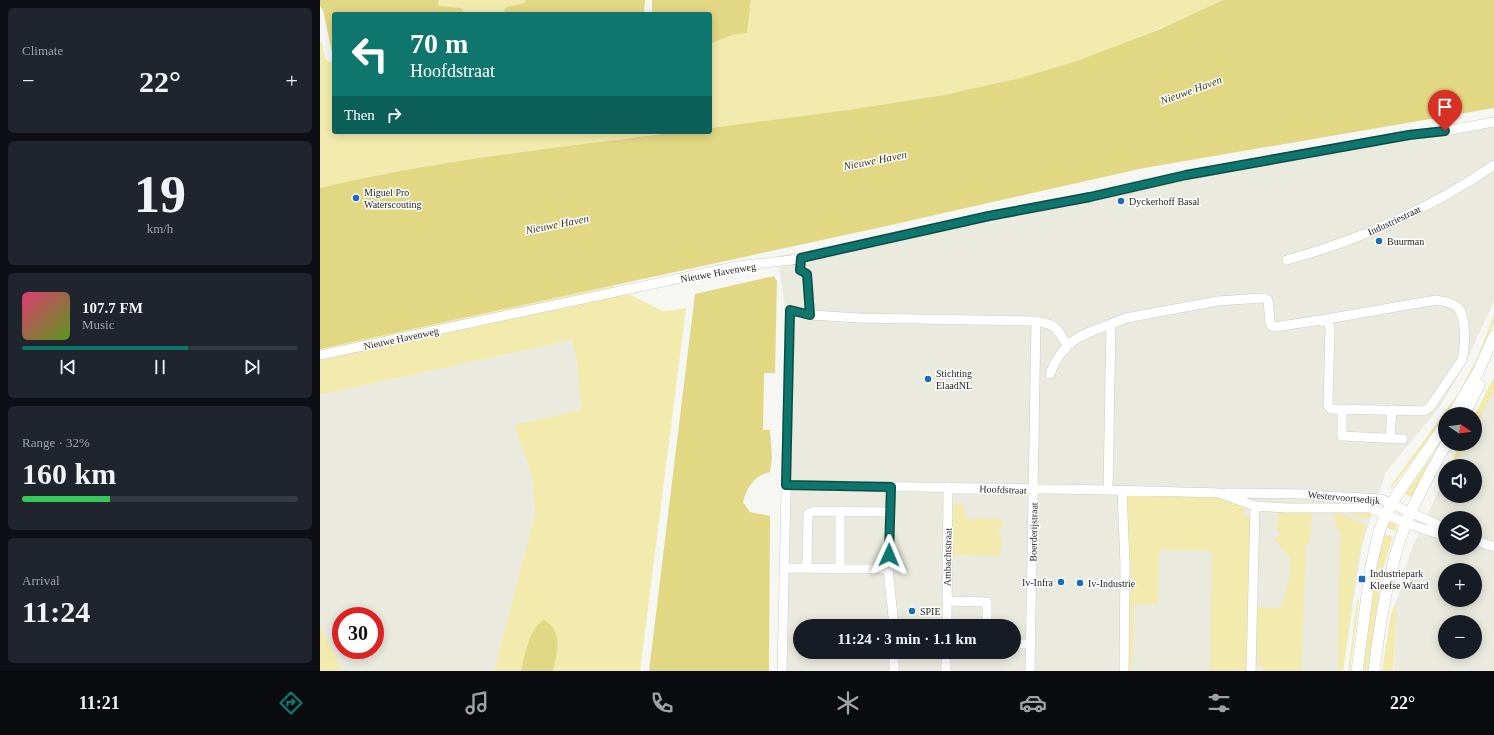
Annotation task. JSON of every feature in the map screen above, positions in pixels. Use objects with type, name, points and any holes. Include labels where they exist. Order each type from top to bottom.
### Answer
[{"type":"main road","points":[[1457,407],[1478,372],[1494,336]]},
{"type":"main road","points":[[1468,407],[1494,354]]},
{"type":"main road","name":"Westervoortsedijk","points":[[1357,671],[1373,555],[1386,514],[1438,435]]},
{"type":"main road","points":[[1374,671],[1378,635],[1389,581],[1408,518],[1442,451]]},
{"type":"street","name":"Nieuwe Havenweg","points":[[320,355],[737,266],[773,263],[801,258],[989,216],[1090,197],[1186,175],[1409,135],[1494,122]]},
{"type":"street","name":"Industriestraat","points":[[1287,260],[1346,241],[1398,219],[1451,191],[1494,165]]},
{"type":"street","points":[[801,258],[800,270],[807,274],[810,315]]},
{"type":"street","points":[[1050,374],[1054,363],[1067,345],[1083,334],[1126,318],[1218,301],[1261,298],[1265,298],[1269,303],[1272,326],[1327,319],[1436,300],[1448,302],[1458,308],[1462,315],[1464,351],[1462,360],[1430,407],[1424,411],[1331,410],[1328,406],[1330,328],[1327,319]]},
{"type":"street","points":[[782,671],[790,310],[810,315],[860,318],[1036,321],[1051,324],[1057,328],[1067,345]]},
{"type":"street","name":"Boerderijstraat","points":[[1030,671],[1036,321]]},
{"type":"street","points":[[1108,490],[1111,324]]},
{"type":"street","points":[[1342,410],[1342,436],[1402,439]]},
{"type":"street","points":[[1390,438],[1392,410]]},
{"type":"street","name":"Hoofdstraat","points":[[786,485],[1296,494]]},
{"type":"street","points":[[891,487],[888,569],[893,619]]},
{"type":"street","name":"Ambachtstraat","points":[[947,619],[948,487]]},
{"type":"street","points":[[1122,490],[1125,564],[1124,671]]},
{"type":"street","name":"Hoofdstraat","points":[[1219,493],[1255,506],[1303,508]]},
{"type":"street","name":"Westervoortsedijk","points":[[1296,494],[1381,500],[1392,504]]},
{"type":"street","points":[[1324,496],[1324,507]]},
{"type":"street","points":[[1392,504],[1408,518],[1438,533]]},
{"type":"street","points":[[1251,671],[1255,506]]},
{"type":"street","name":"Westervoortsedijk","points":[[1303,508],[1370,508],[1386,514]]},
{"type":"street","points":[[807,568],[808,514],[814,511],[890,512]]},
{"type":"street","points":[[840,511],[840,568]]},
{"type":"street","points":[[1386,514],[1438,526]]},
{"type":"street","points":[[1482,543],[1494,548]]},
{"type":"street","points":[[1482,548],[1494,551]]},
{"type":"street","points":[[784,568],[888,569]]},
{"type":"street","points":[[947,601],[987,602],[987,619]]},
{"type":"street","points":[[1021,644],[1031,644]]},
{"type":"street","points":[[894,659],[894,671]]},
{"type":"shaded area","points":[[439,0],[526,1],[524,3],[506,7],[503,12],[464,12],[461,8],[439,6]]},
{"type":"shaded area","points":[[751,0],[1223,0],[1124,44],[1046,71],[1020,78],[905,102],[712,128],[712,43],[732,35],[747,33]]},
{"type":"shaded area","points":[[322,42],[325,58],[329,62],[332,62],[332,134],[664,134],[454,162],[364,178],[320,188],[320,43]]},
{"type":"shaded area","points":[[1494,121],[1494,301],[1465,364],[1441,405],[1386,472],[1362,545],[1343,671],[779,671],[786,312],[777,256],[832,247]]},
{"type":"shaded area","points":[[612,286],[663,311],[686,308],[640,671],[553,671],[556,656],[524,661],[521,671],[494,671],[535,514],[533,483],[528,463],[514,425],[581,410],[577,362],[572,340],[320,395],[320,349]]},
{"type":"shaded area","points":[[1494,315],[1494,322],[1474,368],[1452,407],[1448,407],[1460,391],[1478,356]]},
{"type":"shaded area","points":[[572,340],[577,362],[581,410],[528,463],[533,483],[535,514],[494,671],[342,671],[336,659],[384,659],[384,607],[332,607],[332,650],[320,625],[320,395]]},
{"type":"shaded area","points":[[1494,377],[1494,392],[1482,414],[1482,407],[1479,407]]},
{"type":"shaded area","points":[[1494,382],[1494,671],[1394,671],[1396,603],[1410,553],[1438,491],[1438,503],[1482,503],[1482,459],[1453,459],[1457,451],[1482,451],[1482,407],[1480,407]]},
{"type":"shaded area","points":[[1438,421],[1438,426],[1392,488],[1392,484]]},
{"type":"shaded area","points":[[1438,446],[1438,451],[1413,498],[1405,494]]},
{"type":"shaded area","points":[[1457,451],[1462,451],[1460,456],[1456,459],[1453,459]]},
{"type":"shaded area","points":[[1126,496],[1218,497],[1245,507],[1245,516],[1251,516],[1246,671],[1210,671],[1212,551],[1159,550],[1158,604],[1134,604],[1132,671],[1129,671],[1131,563],[1127,558]]},
{"type":"shaded area","points":[[952,504],[964,504],[964,513],[966,513],[967,519],[1002,519],[1002,529],[999,529],[999,536],[1002,536],[1001,556],[953,555]]},
{"type":"shaded area","points":[[1347,512],[1371,512],[1367,519]]},
{"type":"shaded area","points":[[1278,513],[1312,513],[1310,541],[1306,545],[1301,671],[1263,671],[1264,666],[1258,665],[1256,607],[1281,608],[1290,575],[1290,557],[1274,540],[1281,534],[1277,530]]},
{"type":"shaded area","points":[[1339,513],[1364,524],[1364,529],[1366,530],[1358,558],[1343,671],[1338,671],[1340,530],[1336,529],[1335,514]]},
{"type":"shaded area","points":[[1389,521],[1398,524],[1395,531],[1385,527]]},
{"type":"shaded area","points":[[1383,533],[1393,537],[1379,587],[1379,604],[1370,671],[1360,671],[1374,567]]},
{"type":"shaded area","points":[[1357,600],[1359,600],[1350,671],[1348,671]]},
{"type":"shaded area","points":[[1397,600],[1393,671],[1382,671],[1391,614]]},
{"type":"shaded area","points":[[320,625],[332,650],[332,659],[336,659],[342,671],[320,671]]},
{"type":"water","points":[[320,0],[439,0],[439,6],[461,8],[464,12],[332,12],[332,52],[323,10],[320,6]]},
{"type":"water","points":[[526,0],[645,0],[644,12],[503,12],[506,7],[524,3]]},
{"type":"water","points":[[652,0],[751,0],[747,33],[732,35],[712,43],[712,12],[652,12]]},
{"type":"water","name":"Nieuwe Haven","points":[[1223,0],[1494,0],[1494,108],[1144,168],[882,227],[320,349],[320,188],[364,178],[499,155],[664,134],[712,134],[712,128],[848,110],[944,95],[1020,78],[1074,62],[1158,30]]},
{"type":"water","points":[[774,276],[777,281],[775,373],[764,373],[763,430],[770,430],[772,458],[770,472],[760,476],[752,482],[743,502],[750,512],[770,516],[769,671],[649,671],[695,294]]},
{"type":"water","points":[[544,620],[550,625],[557,636],[558,643],[553,671],[521,671],[531,635]]},
{"type":"place","name":"Miguel Pro Waterscouting","points":[[356,198]]},
{"type":"place","name":"Dyckerhoff Basal","points":[[1121,201]]},
{"type":"place","name":"Buurman","points":[[1379,241]]},
{"type":"place","name":"Stichting ElaadNL","points":[[928,379]]},
{"type":"place","name":"Industriepark Kleefse Waard","points":[[1362,579]]},
{"type":"place","name":"Iv-Infra","points":[[1061,582]]},
{"type":"place","name":"Iv-Industrie","points":[[1080,583]]},
{"type":"place","name":"SPIE","points":[[912,611]]},
{"type":"route","points":[[889,555],[891,487],[786,485],[790,310],[810,315],[807,274],[800,270],[801,258],[989,216],[1090,197],[1186,175],[1409,135],[1445,131]]}]
